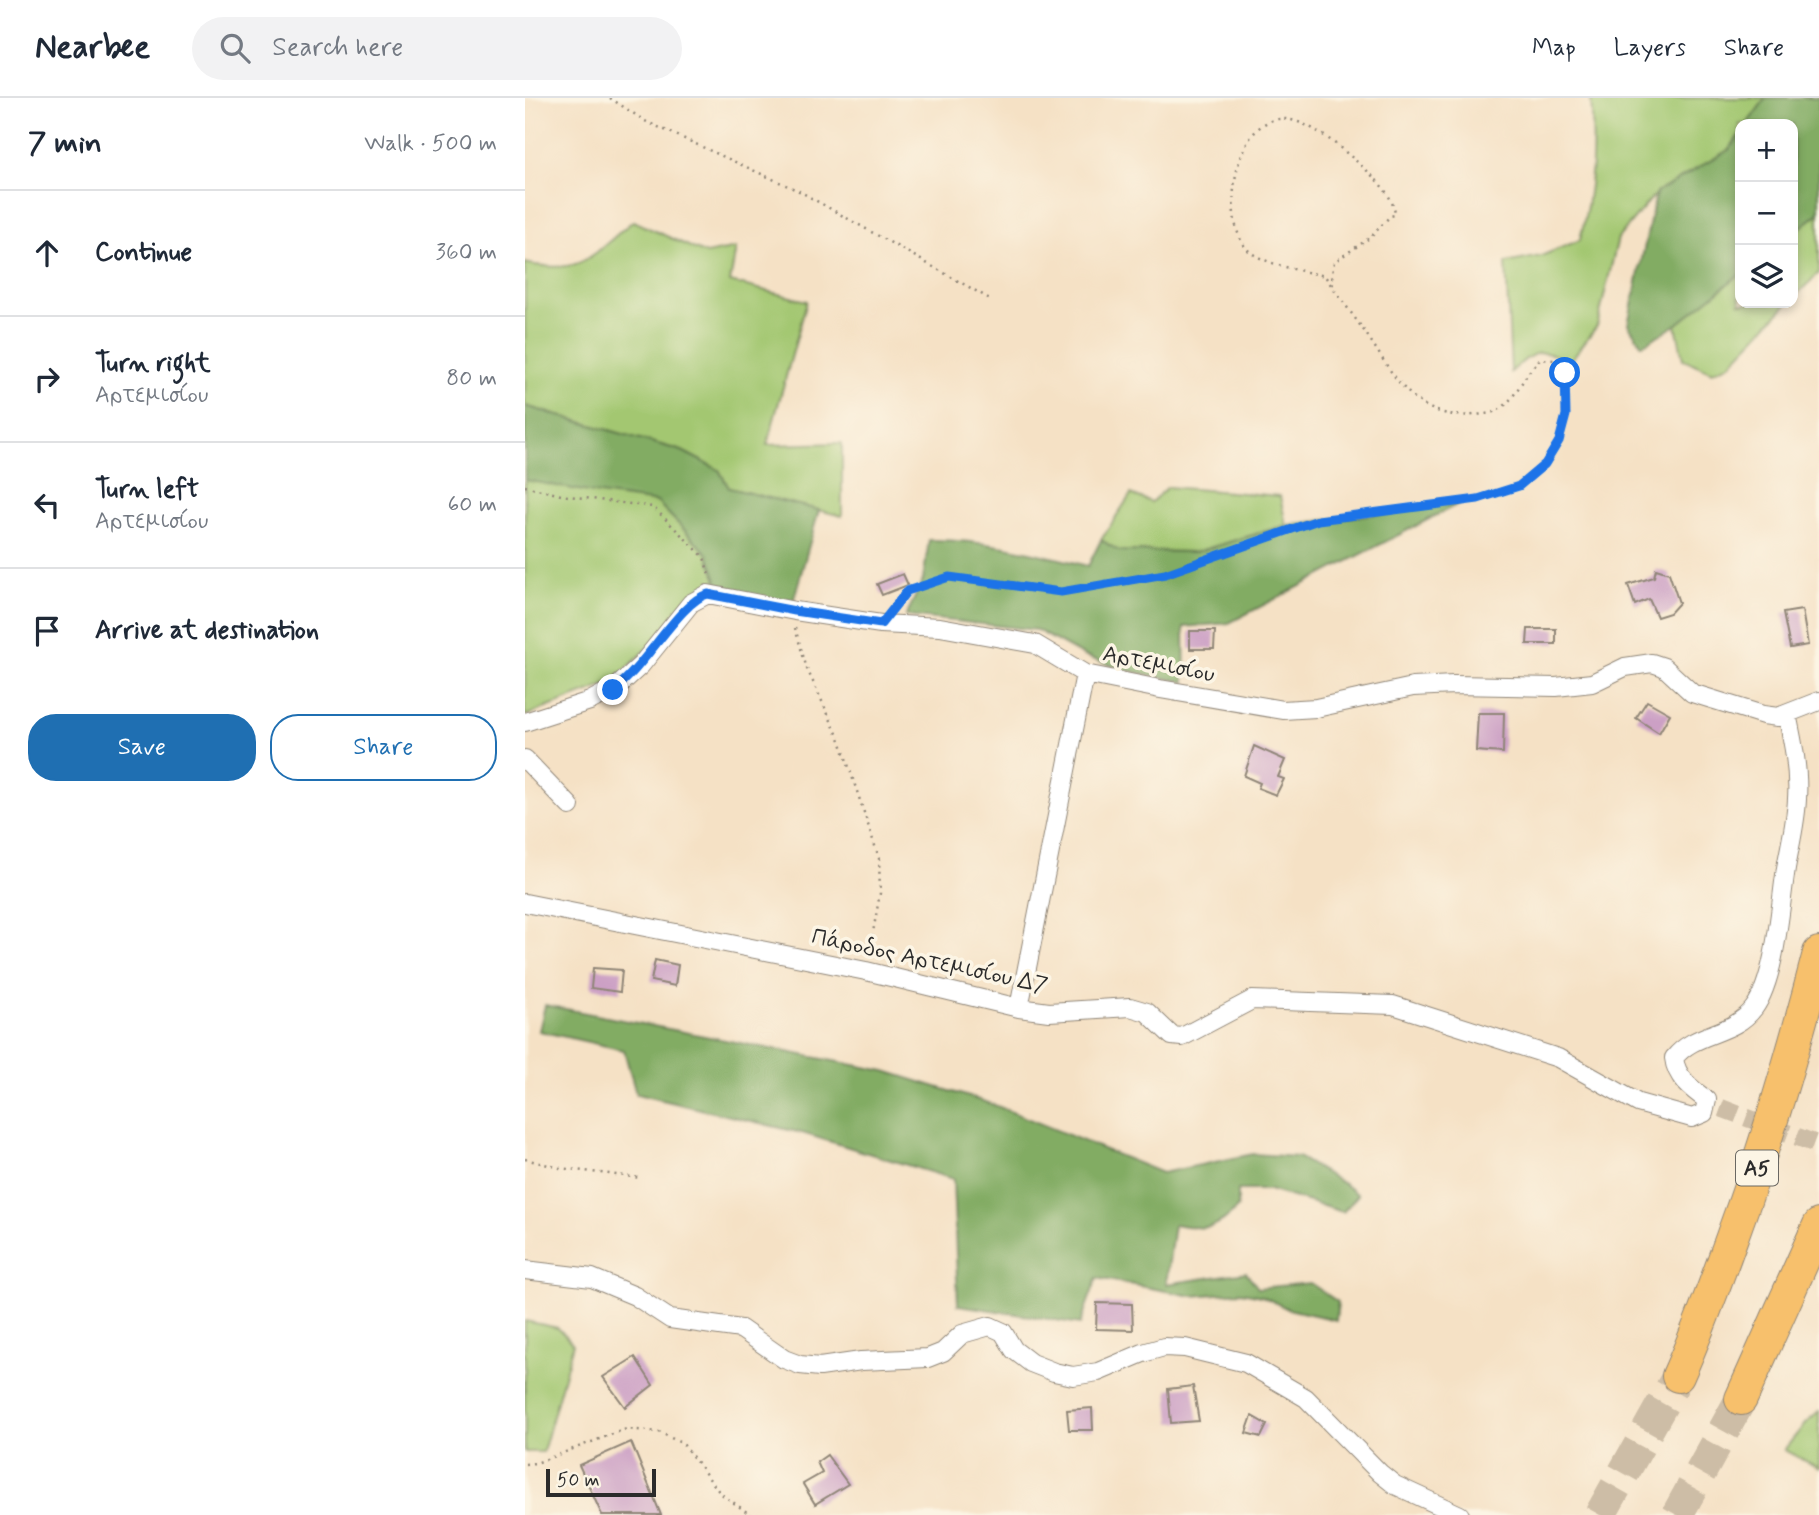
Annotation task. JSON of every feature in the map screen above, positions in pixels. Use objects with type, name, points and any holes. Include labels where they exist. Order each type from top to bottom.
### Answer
[{"type":"highway","name":"Α5","points":[[1678,1376],[1695,1339],[1750,1192],[1786,1075],[1819,953]]},
{"type":"highway","points":[[1741,1399],[1819,1225]]},
{"type":"street","name":"Αρτεμισίου","points":[[715,594],[795,611],[881,624],[940,627],[1035,644],[1085,674],[1283,709],[1316,708],[1413,687],[1556,687],[1592,684],[1625,667],[1652,663],[1664,667],[1684,687],[1703,697],[1763,715],[1779,717],[1819,701]]},
{"type":"street","points":[[525,722],[590,701],[618,686],[641,665],[691,603],[702,596],[715,594]]},
{"type":"street","points":[[1019,1008],[1085,674]]},
{"type":"street","name":"Πάροδος Αρτεμισίου Δ7","points":[[525,903],[866,971],[1019,1008],[1049,1012],[1130,1007],[1147,1013],[1172,1036],[1182,1037],[1252,1000],[1393,1005],[1558,1058],[1638,1103],[1692,1118],[1704,1114],[1714,1104],[1680,1077],[1674,1058],[1693,1041],[1731,1028],[1745,1018],[1755,1006],[1764,987],[1771,960],[1797,799],[1794,747],[1787,714]]},
{"type":"street","points":[[525,759],[570,806]]},
{"type":"street","points":[[525,1269],[592,1278],[635,1296],[670,1319],[741,1329],[784,1359],[800,1365],[820,1367],[861,1361],[928,1358],[943,1352],[962,1334],[990,1326],[1003,1332],[1013,1350],[1031,1363],[1073,1376],[1098,1373],[1143,1353],[1164,1347],[1185,1348],[1246,1363],[1306,1398],[1395,1485],[1460,1515]]},
{"type":"path","points":[[610,98],[645,121],[799,191],[991,299]]},
{"type":"path","points":[[881,624],[907,591],[949,577],[1061,592],[1165,574],[1318,520],[1478,499],[1519,486],[1545,464],[1559,441],[1566,415],[1565,373],[1555,360],[1541,359],[1529,369],[1504,406],[1490,414],[1463,416],[1440,413],[1421,404],[1403,390],[1333,288],[1325,276],[1274,263],[1249,251],[1238,234],[1233,215],[1239,163],[1245,146],[1266,122],[1289,119],[1324,136],[1371,176],[1393,205],[1395,215],[1390,216],[1371,237],[1335,262],[1333,288]]},
{"type":"path","points":[[525,486],[561,495],[653,507],[704,557],[715,594]]},
{"type":"path","points":[[795,611],[795,632],[801,653],[840,740],[879,858],[880,893],[866,971]]},
{"type":"path","points":[[525,1158],[560,1168],[641,1178]]},
{"type":"path","points":[[525,1464],[536,1463],[626,1429],[659,1432],[683,1444],[720,1493],[751,1515]]},
{"type":"green space","points":[[1591,98],[1766,98],[1751,119],[1735,119],[1735,142],[1730,149],[1656,193],[1618,238],[1597,326],[1570,361],[1551,354],[1538,353],[1511,372],[1506,263],[1541,256],[1580,240],[1587,204],[1593,134]]},
{"type":"green space","points":[[1766,98],[1819,98],[1819,213],[1798,229],[1798,119],[1751,119]]},
{"type":"green space","points":[[1735,142],[1735,278],[1676,325],[1642,345],[1628,324],[1656,193],[1730,149]]},
{"type":"green space","points":[[1819,213],[1819,273],[1798,293],[1798,245],[1798,229]]},
{"type":"green space","points":[[633,221],[706,254],[736,248],[730,282],[807,301],[767,445],[842,443],[842,516],[729,488],[719,470],[682,451],[525,406],[525,263],[561,267],[585,260]]},
{"type":"green space","points":[[1735,278],[1735,308],[1783,308],[1730,364],[1712,372],[1683,359],[1676,325]]},
{"type":"green space","points":[[525,406],[682,451],[719,470],[729,488],[819,510],[793,602],[721,592],[708,554],[657,502],[525,480]]},
{"type":"green space","points":[[525,479],[657,502],[708,554],[721,592],[706,591],[612,683],[525,716]]},
{"type":"green space","points":[[1168,487],[1280,496],[1286,525],[1196,552],[1119,551],[1101,540],[1131,494],[1151,502]]},
{"type":"green space","points":[[1460,503],[1229,623],[1184,627],[1185,682],[1125,670],[1084,656],[1037,630],[906,616],[923,580],[929,540],[989,544],[1088,566],[1101,540],[1119,551],[1196,552],[1286,525]]},
{"type":"green space","points":[[545,1005],[885,1071],[992,1104],[1162,1173],[1253,1154],[1298,1157],[1358,1195],[1343,1212],[1269,1190],[1238,1190],[1238,1207],[1216,1225],[1194,1227],[1174,1224],[1166,1284],[1246,1272],[1258,1288],[1310,1283],[1338,1302],[1336,1320],[1288,1309],[1262,1296],[1241,1292],[1192,1296],[1097,1278],[1080,1324],[958,1305],[953,1179],[802,1133],[636,1094],[624,1050],[539,1031]]},
{"type":"green space","points":[[525,1321],[558,1328],[573,1344],[543,1452],[525,1452]]},
{"type":"green space","points":[[1819,1412],[1819,1468],[1784,1450],[1805,1424]]},
{"type":"building","points":[[1656,569],[1669,573],[1679,603],[1670,613],[1657,617],[1649,599],[1635,605],[1628,585],[1654,577]]},
{"type":"building","points":[[903,574],[908,585],[882,595],[877,584]]},
{"type":"building","points":[[1802,610],[1808,645],[1790,648],[1783,613]]},
{"type":"building","points":[[1528,629],[1556,629],[1556,644],[1527,644]]},
{"type":"building","points":[[1190,631],[1215,631],[1214,649],[1190,649]]},
{"type":"building","points":[[1647,701],[1670,714],[1659,733],[1636,718]]},
{"type":"building","points":[[1478,713],[1504,713],[1503,753],[1476,751]]},
{"type":"building","points":[[1254,746],[1285,760],[1278,777],[1284,779],[1276,795],[1258,788],[1260,783],[1244,776]]},
{"type":"building","points":[[655,960],[678,965],[675,986],[651,981]]},
{"type":"building","points":[[593,968],[622,970],[620,992],[591,988]]},
{"type":"building","points":[[1097,1303],[1132,1304],[1133,1330],[1096,1329]]},
{"type":"building","points":[[635,1357],[653,1385],[625,1407],[603,1377]]},
{"type":"building","points":[[1193,1386],[1199,1421],[1171,1423],[1168,1389]]},
{"type":"building","points":[[1092,1408],[1093,1430],[1069,1430],[1067,1410]]},
{"type":"building","points":[[1252,1416],[1267,1425],[1261,1437],[1246,1433]]},
{"type":"building","points":[[631,1442],[661,1515],[602,1515],[579,1465]]},
{"type":"building","points":[[827,1455],[848,1484],[815,1504],[803,1484],[822,1473],[817,1462]]},
{"type":"tunnel","points":[[1721,1108],[1819,1145]]},
{"type":"tunnel","points":[[1600,1515],[1678,1376]]},
{"type":"tunnel","points":[[1677,1515],[1741,1399]]},
{"type":"route","points":[[613,690],[641,665],[686,608],[697,598],[708,594],[881,624],[907,591],[949,577],[1019,584],[1061,592],[1165,574],[1318,520],[1478,499],[1519,486],[1545,464],[1559,441],[1566,415],[1565,373]]}]
